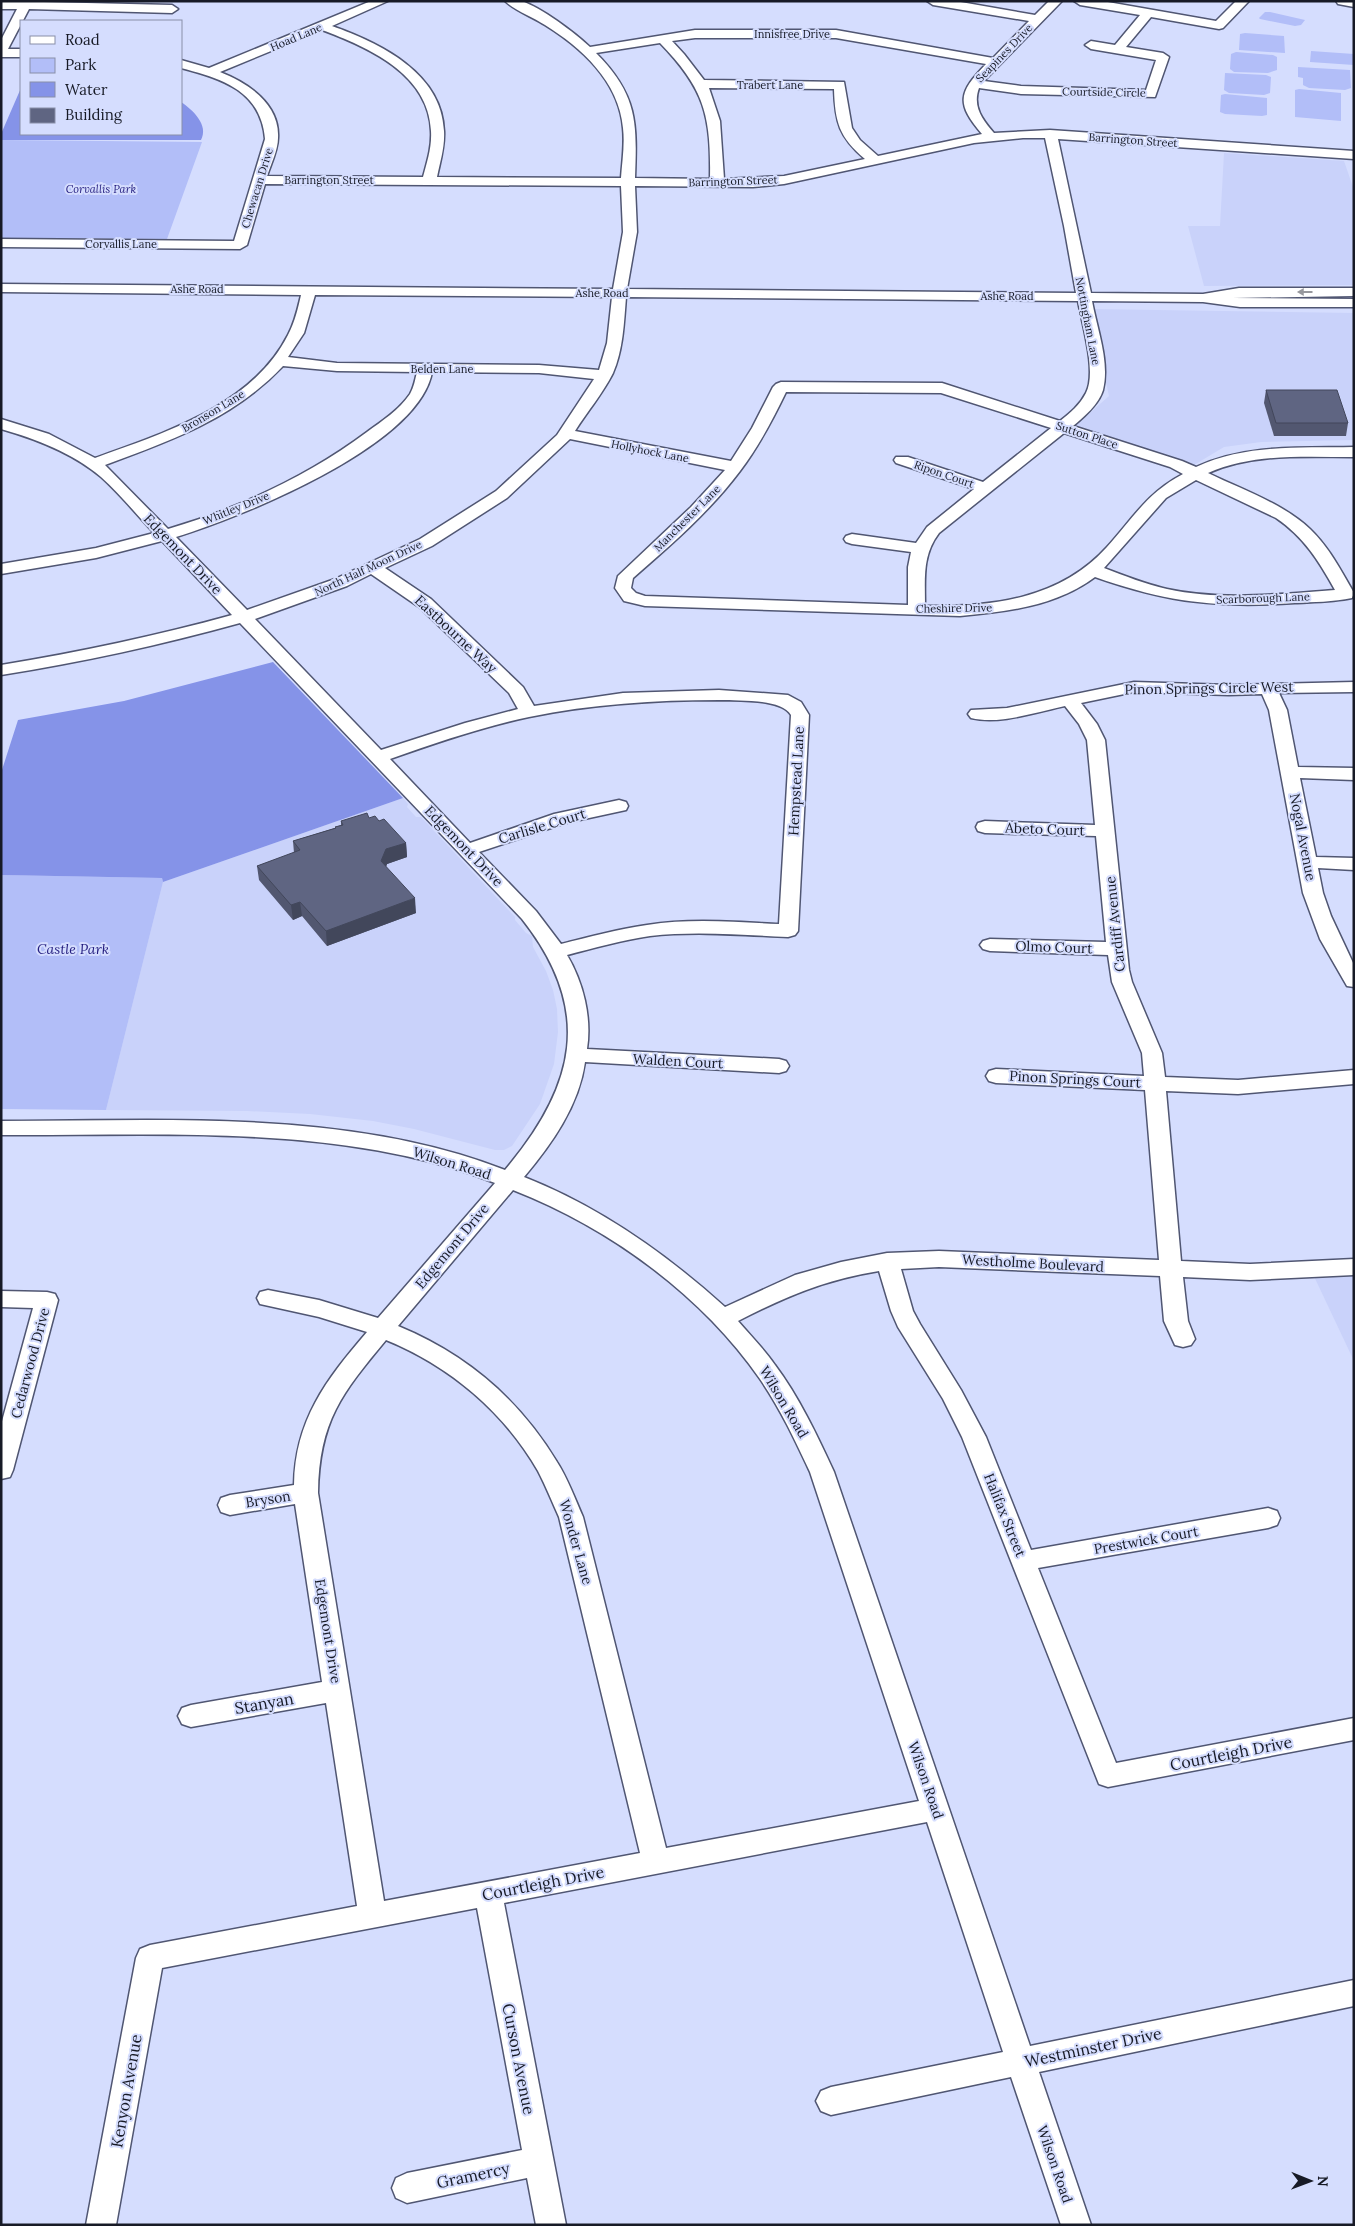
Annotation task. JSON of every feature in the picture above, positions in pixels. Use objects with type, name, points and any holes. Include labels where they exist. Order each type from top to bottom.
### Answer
[{"type":"street","name":"Hoad Lane","points":[[210,72],[382,1]]},
{"type":"street","name":"North Half Moon Drive","points":[[1,670],[107,653],[244,618],[305,596],[373,568],[423,543],[491,501],[526,474],[566,434],[592,398],[604,375],[614,348],[630,224],[628,183],[631,140],[627,111],[615,84],[588,52],[561,30],[511,1]]},
{"type":"street","points":[[933,1],[1038,19]]},
{"type":"street","name":"Seapines Drive","points":[[990,136],[977,121],[970,106],[969,98],[974,84],[1056,1]]},
{"type":"street","points":[[1080,1],[1219,25],[1243,1]]},
{"type":"street","points":[[1342,1],[1354,3]]},
{"type":"street","points":[[1,5],[26,3],[172,9]]},
{"type":"street","points":[[20,53],[1,53],[26,3]]},
{"type":"street","points":[[1118,49],[1148,13]]},
{"type":"street","points":[[322,26],[352,38],[388,58],[403,68],[421,87],[434,111],[437,124],[437,138],[429,181]]},
{"type":"street","name":"Innisfree Drive","points":[[588,52],[709,33],[836,34],[994,62]]},
{"type":"street","points":[[663,39],[683,59],[701,84],[713,111],[716,125],[717,183]]},
{"type":"street","name":"Courtside Circle","points":[[974,84],[1022,90],[1151,94],[1163,56],[1091,45]]},
{"type":"street","name":"Chewacan Drive","points":[[182,64],[210,72],[246,90],[267,112],[271,121],[272,139],[240,245]]},
{"type":"street","name":"Trabert Lane","points":[[701,84],[840,85],[842,118],[845,131],[859,147],[875,160]]},
{"type":"street","name":"Barrington Street","points":[[260,180],[753,183],[784,180],[990,136],[1050,134],[1262,148],[1274,151],[1354,154]]},
{"type":"street","name":"Nottingham Lane","points":[[919,548],[933,530],[1063,427],[1090,402],[1098,381],[1071,226],[1050,134]]},
{"type":"street","name":"Corvallis Lane","points":[[1,243],[240,245]]},
{"type":"street","name":"Ashe Road","points":[[1,288],[1203,298],[1240,303],[1354,304]]},
{"type":"street","name":"Bronson Lane","points":[[94,464],[153,442],[203,419],[244,394],[279,360],[295,336],[309,291]]},
{"type":"street","name":"Ashe Road","points":[[1203,298],[1238,292],[1354,292]]},
{"type":"street","name":"Belden Lane","points":[[279,360],[337,368],[539,370],[604,375]]},
{"type":"street","name":"Whitley Drive","points":[[1,569],[89,554],[164,534],[202,522],[267,496],[310,475],[349,452],[391,421],[408,404],[421,385],[425,368]]},
{"type":"street","name":"Sutton Place","points":[[781,387],[942,388],[1156,457],[1197,473],[1295,523],[1315,542],[1346,594]]},
{"type":"street","name":"Manchester Lane","points":[[625,592],[623,582],[626,576],[704,504],[735,467],[764,421],[781,387]]},
{"type":"street","name":"Edgemont Drive","points":[[1,424],[59,444],[94,464],[107,474],[529,915],[557,951],[571,981],[578,1009],[579,1034],[577,1056],[571,1081],[551,1124],[508,1180],[345,1373],[331,1392],[318,1416],[309,1441],[306,1493],[372,1916]]},
{"type":"street","name":"Hollyhock Lane","points":[[566,434],[735,467]]},
{"type":"street","name":"Cheshire Drive","points":[[625,592],[636,600],[644,601],[917,609],[981,609],[1023,602],[1064,588],[1093,570],[1160,495],[1216,464],[1245,456],[1354,452]]},
{"type":"street","name":"Ripon Court","points":[[902,460],[986,488]]},
{"type":"street","points":[[852,538],[919,548],[917,557],[917,609]]},
{"type":"street","name":"Eastbourne Way","points":[[373,568],[404,587],[425,603],[510,684],[517,692],[528,712]]},
{"type":"street","name":"Scarborough Lane","points":[[1093,570],[1154,591],[1200,599],[1246,601],[1346,594]]},
{"type":"street","name":"Pinon Springs Circle West","points":[[978,714],[1007,713],[1134,687],[1229,690],[1354,687]]},
{"type":"street","name":"Nogal Avenue","points":[[1268,688],[1278,710],[1307,862],[1320,917],[1333,946],[1354,981]]},
{"type":"street","name":"Hempstead Lane","points":[[378,757],[461,730],[528,712],[618,699],[691,696],[782,699],[796,706],[800,715],[788,930],[690,927],[662,929],[632,933],[557,951]]},
{"type":"street","name":"Cardiff Avenue","points":[[1069,700],[1085,718],[1096,740],[1122,982],[1152,1053],[1176,1321],[1184,1339]]},
{"type":"street","points":[[1290,772],[1354,774]]},
{"type":"street","name":"Carlisle Court","points":[[467,850],[553,820],[619,806]]},
{"type":"street","name":"Abeto Court","points":[[985,827],[1106,831]]},
{"type":"street","points":[[1307,862],[1354,864]]},
{"type":"street","name":"Olmo Court","points":[[990,945],[1117,949]]},
{"type":"street","name":"Walden Court","points":[[577,1056],[779,1066]]},
{"type":"street","name":"Pinon Springs Court","points":[[996,1076],[1238,1087],[1354,1077]]},
{"type":"street","name":"Wilson Road","points":[[1,1128],[227,1131],[323,1136],[415,1151],[460,1163],[508,1180],[552,1199],[619,1235],[665,1266],[723,1318],[759,1360],[785,1398],[803,1430],[822,1472],[1076,2225]]},
{"type":"street","name":"Westholme Boulevard","points":[[723,1318],[785,1288],[818,1276],[852,1267],[887,1261],[939,1258],[1171,1270],[1250,1272],[1354,1268]]},
{"type":"street","name":"Halifax Street","points":[[887,1261],[902,1311],[953,1396],[974,1437],[1108,1776]]},
{"type":"street","name":"Wonder Lane","points":[[268,1298],[351,1315],[384,1327],[431,1350],[454,1364],[482,1386],[526,1431],[545,1459],[561,1490],[571,1517],[656,1862]]},
{"type":"street","name":"Cedarwood Drive","points":[[1,1299],[47,1300],[1,1470]]},
{"type":"street","name":"Bryson","points":[[230,1505],[306,1493]]},
{"type":"street","name":"Prestwick Court","points":[[1024,1561],[1268,1518]]},
{"type":"street","name":"Stanyan","points":[[191,1716],[337,1690]]},
{"type":"street","name":"Courtleigh Drive","points":[[1108,1776],[1354,1729]]},
{"type":"street","name":"Courtleigh Drive","points":[[150,1958],[936,1809]]},
{"type":"street","name":"Curson Avenue","points":[[488,1894],[551,2225]]},
{"type":"street","name":"Kenyon Avenue","points":[[101,2225],[150,1958]]},
{"type":"street","name":"Westminster Drive","points":[[831,2101],[1354,1993]]},
{"type":"street","name":"Gramercy","points":[[407,2188],[539,2161]]},
{"type":"shaded area","points":[[1224,153],[1344,161],[1354,190],[1354,285],[1204,286],[1188,226],[1220,226]]},
{"type":"shaded area","points":[[1090,309],[1354,313],[1354,440],[1261,442],[1224,447],[1194,465],[1075,426],[1109,396]]},
{"type":"shaded area","points":[[403,798],[408,804],[407,807],[416,817],[421,817],[515,917],[515,920],[526,933],[532,936],[533,947],[546,971],[553,990],[557,1009],[558,1032],[554,1064],[540,1104],[512,1146],[504,1150],[495,1150],[414,1129],[373,1121],[310,1114],[247,1111],[106,1110],[163,882]]},
{"type":"shaded area","points":[[1354,1265],[1354,1361],[1311,1270]]},
{"type":"green space","points":[[1265,12],[1305,20],[1301,25],[1295,26],[1260,19]]},
{"type":"green space","points":[[1240,34],[1284,36],[1285,53],[1239,50]]},
{"type":"green space","points":[[1311,51],[1354,54],[1354,65],[1310,62]]},
{"type":"green space","points":[[1236,52],[1273,55],[1277,57],[1277,70],[1268,73],[1234,72],[1230,69],[1231,54]]},
{"type":"green space","points":[[1298,67],[1350,70],[1351,88],[1345,90],[1309,88],[1303,85],[1303,78],[1298,77]]},
{"type":"green space","points":[[1225,73],[1266,75],[1271,77],[1270,93],[1264,95],[1229,93],[1224,90]]},
{"type":"green space","points":[[1295,90],[1341,93],[1341,121],[1295,117]]},
{"type":"green space","points":[[1221,95],[1267,98],[1267,115],[1225,114],[1220,112]]},
{"type":"green space","name":"Corvallis Park","points":[[1,140],[202,142],[167,239],[1,238]]},
{"type":"green space","name":"Castle Park","points":[[1,875],[162,878],[163,882],[106,1110],[1,1109]]},
{"type":"water","points":[[20,90],[20,135],[182,135],[182,103],[198,118],[203,129],[201,140],[1,140],[1,134]]},
{"type":"water","points":[[273,662],[403,798],[163,882],[162,878],[1,875],[1,773],[18,720],[124,701]]},
{"type":"building","points":[[1266,390],[1337,390],[1348,423],[1276,423]]},
{"type":"building","points":[[367,813],[369,818],[375,816],[379,821],[384,819],[406,843],[386,849],[381,861],[415,898],[326,931],[300,902],[291,905],[257,866],[300,850],[293,841],[336,828],[343,825],[341,821]]}]
